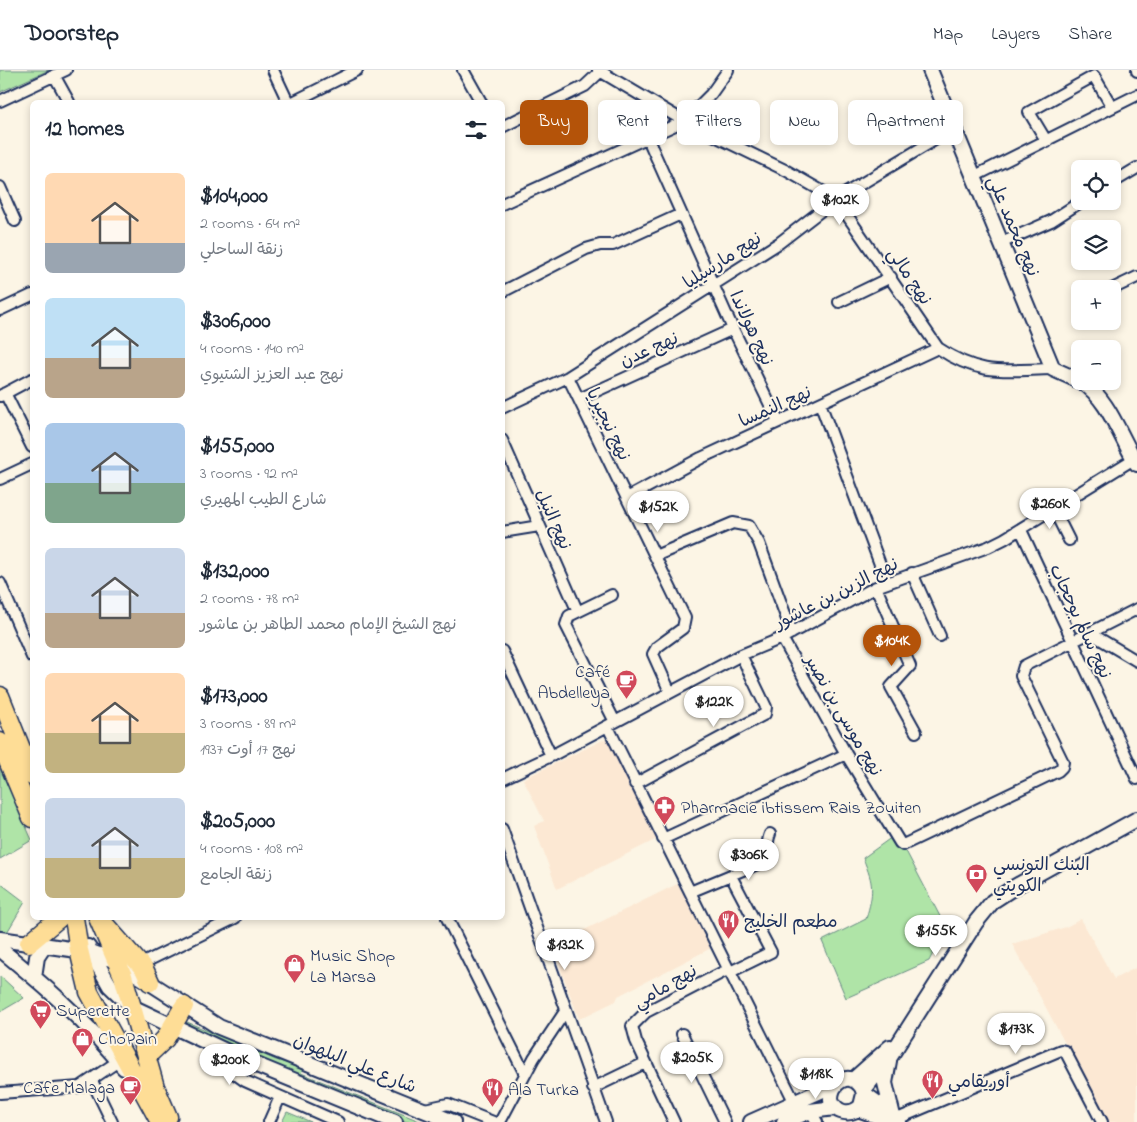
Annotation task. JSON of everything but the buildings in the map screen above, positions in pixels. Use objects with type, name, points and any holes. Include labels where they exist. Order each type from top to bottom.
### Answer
[{"type":"highway","points":[[0,696],[30,771]]},
{"type":"highway","points":[[0,742],[30,813]]},
{"type":"highway","points":[[37,944],[68,920]]},
{"type":"highway","points":[[70,920],[85,951],[90,992],[122,1060],[160,1122]]},
{"type":"highway","points":[[99,920],[116,961],[132,1007],[155,1087],[170,1122]]},
{"type":"highway","points":[[100,920],[147,973],[150,982]]},
{"type":"highway","points":[[146,1056],[165,1039],[174,1027],[184,1006]]},
{"type":"main road","name":"نهج محمد علي","points":[[930,70],[942,100]]},
{"type":"main road","name":"نهج محمد علي","points":[[960,145],[1053,369]]},
{"type":"main road","points":[[1053,369],[1071,377]]},
{"type":"main road","points":[[1091,390],[1105,406],[1136,460]]},
{"type":"main road","points":[[836,1084],[830,1093],[832,1104],[835,1108],[842,1112],[850,1113],[858,1109],[863,1102],[864,1092],[907,1031],[976,922],[993,901],[1016,886],[1137,819]]},
{"type":"main road","name":"شارع علي البلهوان","points":[[0,938],[85,951],[116,961],[184,1006],[249,1040],[453,1122]]},
{"type":"main road","points":[[34,977],[37,944]]},
{"type":"main road","points":[[0,950],[34,977],[122,1060]]},
{"type":"main road","points":[[85,951],[110,986],[132,1007],[206,1043],[395,1122]]},
{"type":"main road","points":[[853,1080],[907,1031]]},
{"type":"main road","points":[[890,1056],[886,1083],[896,1120]]},
{"type":"main road","points":[[751,1122],[836,1084],[841,1080],[853,1080],[860,1084],[864,1092],[896,1120]]},
{"type":"main road","points":[[784,1122],[813,1117],[835,1108]]},
{"type":"main road","points":[[858,1109],[896,1120]]},
{"type":"street","points":[[0,101],[66,70]]},
{"type":"street","points":[[273,70],[293,100]]},
{"type":"street","points":[[298,100],[357,70]]},
{"type":"street","points":[[463,70],[480,100]]},
{"type":"street","points":[[505,126],[585,86],[600,70]]},
{"type":"street","name":"نهج مالي","points":[[600,70],[677,117]]},
{"type":"street","points":[[705,100],[728,70]]},
{"type":"street","points":[[54,75],[68,100]]},
{"type":"street","points":[[1047,142],[1029,112],[1094,76],[1112,107]]},
{"type":"street","points":[[973,177],[1047,142],[1137,95]]},
{"type":"street","points":[[505,203],[635,145]]},
{"type":"street","name":"نهج هولاندا","points":[[651,145],[733,329],[778,421]]},
{"type":"street","name":"نهج مالي","points":[[734,145],[787,170],[836,199],[938,348],[967,365],[986,370],[1053,369]]},
{"type":"street","name":"نهج مارسيليا","points":[[505,407],[568,376],[779,244],[836,199],[925,145]]},
{"type":"street","points":[[1121,178],[1137,168]]},
{"type":"street","points":[[0,187],[15,221]]},
{"type":"street","points":[[1001,243],[1050,221],[1071,208]]},
{"type":"street","points":[[505,290],[586,249],[600,245],[612,245],[681,214]]},
{"type":"street","points":[[839,302],[891,277]]},
{"type":"street","points":[[1121,285],[1137,277]]},
{"type":"street","points":[[0,310],[30,295]]},
{"type":"street","name":"نهج عدن","points":[[579,398],[733,329]]},
{"type":"street","name":"نهج النمسا","points":[[627,498],[701,458],[938,348]]},
{"type":"street","name":"نهج نيجيريا","points":[[568,376],[685,622],[683,628],[657,647],[653,654],[670,692]]},
{"type":"street","points":[[30,380],[3,395],[30,443]]},
{"type":"street","points":[[820,403],[887,583]]},
{"type":"street","name":"نهج النيل","points":[[505,447],[578,610]]},
{"type":"street","name":"نهج الزين بن عاشور","points":[[505,778],[552,756],[741,655],[792,633],[876,587],[988,547],[1021,530],[1136,460]]},
{"type":"street","points":[[0,479],[30,465]]},
{"type":"street","points":[[1054,510],[1069,540]]},
{"type":"street","points":[[655,556],[733,523],[749,526],[759,543],[792,633]]},
{"type":"street","points":[[505,532],[539,526]]},
{"type":"street","name":"نهج سالم بوحجاب","points":[[1021,530],[1137,779]]},
{"type":"street","points":[[912,573],[940,636]]},
{"type":"street","points":[[0,583],[30,652]]},
{"type":"street","points":[[876,587],[910,666],[891,687],[916,732]]},
{"type":"street","points":[[612,595],[568,616],[566,625],[635,784],[730,970],[795,1103]]},
{"type":"street","points":[[1073,641],[1137,609]]},
{"type":"street","points":[[1090,633],[1137,661]]},
{"type":"street","name":"نهج موسى بن نصير","points":[[782,638],[846,754],[903,846],[1058,771],[1062,767],[1063,762],[1021,676],[1021,670],[1024,666],[1073,641]]},
{"type":"street","points":[[635,784],[765,714],[766,708],[741,655]]},
{"type":"street","points":[[505,657],[552,756]]},
{"type":"street","points":[[663,839],[846,754]]},
{"type":"street","points":[[690,892],[731,876],[767,857],[770,834]]},
{"type":"street","points":[[505,837],[606,1122]]},
{"type":"street","points":[[730,970],[771,952],[731,876]]},
{"type":"street","points":[[140,965],[231,920]]},
{"type":"street","points":[[448,920],[525,1074]]},
{"type":"street","name":"نهج مامي","points":[[674,1122],[633,1034],[634,1022],[646,1012],[730,970]]},
{"type":"street","points":[[500,1122],[525,1074],[566,1010]]},
{"type":"street","points":[[682,1034],[725,1122]]},
{"type":"street","points":[[206,1043],[223,1064],[239,1077],[280,1098],[338,1122]]},
{"type":"street","points":[[896,1120],[1061,1050],[1065,1051],[1102,1122]]},
{"type":"street","points":[[0,1093],[80,1087],[122,1060]]},
{"type":"street","points":[[593,1088],[645,1063]]},
{"type":"street","points":[[92,1081],[112,1122]]},
{"type":"street","points":[[269,1122],[280,1098]]},
{"type":"street","points":[[420,1110],[448,1104],[493,1122]]},
{"type":"shaded area","points":[[607,738],[657,839],[557,889],[534,826],[544,821],[523,779]]},
{"type":"shaded area","points":[[679,883],[713,947],[618,996],[616,1001],[579,1019],[552,946]]},
{"type":"shaded area","points":[[1081,919],[1114,979],[1137,967],[1137,1122],[1107,1122],[1012,944],[1066,927]]},
{"type":"green space","points":[[0,70],[49,70],[0,92]]},
{"type":"green space","points":[[0,768],[30,836],[30,841],[0,859]]},
{"type":"green space","points":[[892,837],[907,853],[946,928],[929,961],[846,998],[822,941],[866,919],[872,888],[863,858]]},
{"type":"green space","points":[[0,883],[25,902],[6,934],[0,930]]},
{"type":"green space","points":[[0,976],[24,998],[0,1012]]},
{"type":"green space","points":[[187,1022],[276,1060],[303,1068],[301,1073],[422,1122],[407,1122],[184,1028]]},
{"type":"green space","points":[[287,1112],[311,1122],[282,1122]]},
{"type":"place","name":"Café Abdelleya","points":[[626,700]]},
{"type":"place","name":"Pharmacie ibtissem Rais Zouiten","points":[[665,826]]},
{"type":"place","name":"البنك التونسي الكويتي","points":[[977,893]]},
{"type":"place","name":"مطعم الخليج","points":[[728,940]]},
{"type":"place","name":"Music Shop La Marsa","points":[[294,984]]},
{"type":"place","name":"Superette","points":[[40,1029]]},
{"type":"place","name":"ChoPain","points":[[82,1057]]},
{"type":"place","name":"أوريقامي","points":[[932,1100]]},
{"type":"place","name":"Cafe Malaga","points":[[131,1106]]},
{"type":"place","name":"Ala Turka","points":[[492,1108]]}]
